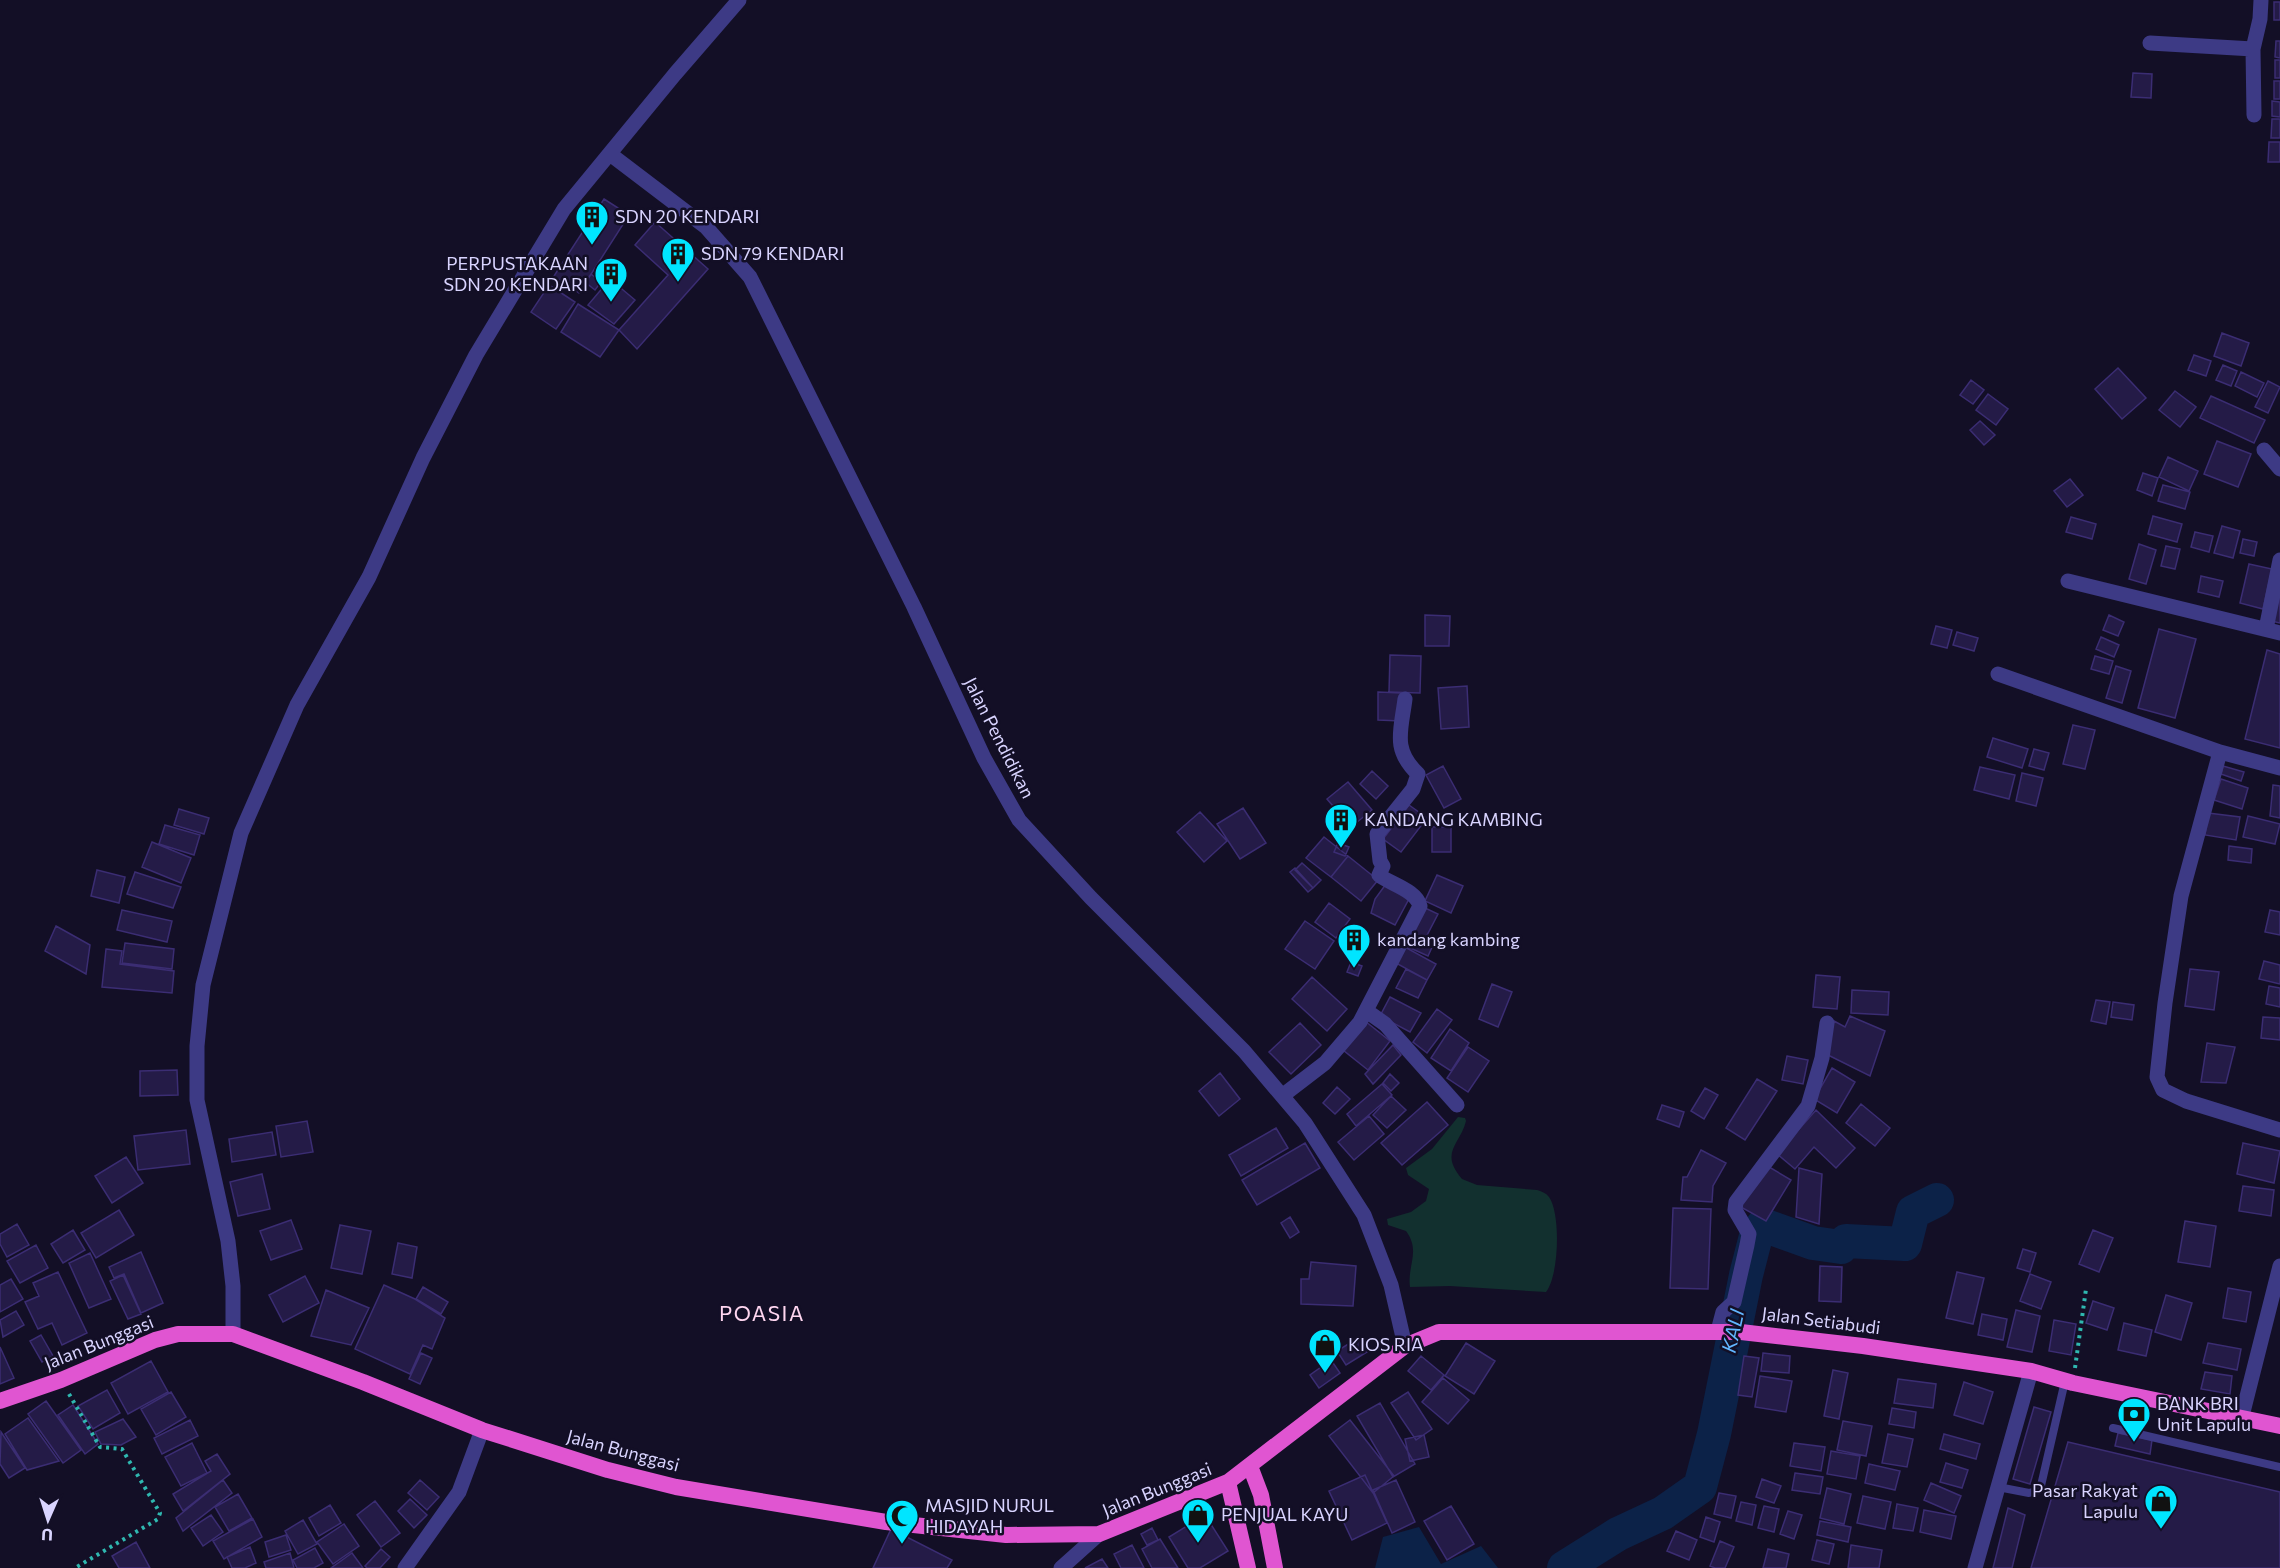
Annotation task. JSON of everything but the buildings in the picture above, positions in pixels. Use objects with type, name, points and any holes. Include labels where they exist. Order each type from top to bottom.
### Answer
[{"type":"highway","name":"Jalan Setiabudi","points":[[1250,1466],[1405,1346],[1439,1332],[1728,1331],[1910,1352],[2031,1371],[2069,1382],[2241,1420],[2280,1426]]},
{"type":"highway","name":"Jalan Bunggasi","points":[[0,1401],[60,1380],[155,1340],[187,1334],[233,1334],[363,1382],[482,1431],[608,1470],[676,1487],[886,1522],[1006,1535],[1099,1534],[1228,1482],[1250,1466]]},
{"type":"highway","points":[[1250,1466],[1261,1495],[1275,1568]]},
{"type":"highway","points":[[1228,1482],[1248,1568]]},
{"type":"street","points":[[233,1334],[233,1286],[228,1241],[197,1100],[197,1046],[203,985],[241,832],[297,705],[369,577],[423,458],[476,355],[564,209],[739,0]]},
{"type":"street","points":[[2254,116],[2253,49],[2260,19],[2261,0]]},
{"type":"street","points":[[2150,43],[2253,49]]},
{"type":"street","name":"Jalan Pendidikan","points":[[610,154],[706,227],[750,277],[914,607],[984,758],[1019,820],[1090,898],[1244,1051],[1305,1123],[1364,1215],[1391,1285],[1405,1346]]},
{"type":"street","points":[[2264,450],[2280,469]]},
{"type":"street","points":[[2068,581],[2273,631],[2280,560]]},
{"type":"street","points":[[1998,674],[2220,752],[2280,768]]},
{"type":"street","points":[[1282,1096],[1339,1050],[1368,1012],[1420,906],[1413,895],[1379,875],[1383,866],[1380,861],[1377,834],[1413,789],[1418,774],[1407,763],[1400,750],[1405,699]]},
{"type":"street","points":[[2220,752],[2181,896],[2164,1003],[2157,1077],[2163,1090],[2186,1101],[2280,1130]]},
{"type":"street","points":[[1368,1012],[1385,1024],[1457,1105]]},
{"type":"street","points":[[1728,1331],[1723,1312],[1734,1302],[1749,1234],[1734,1210],[1736,1202],[1808,1106],[1822,1058],[1827,1023]]},
{"type":"street","points":[[2241,1420],[2280,1266]]},
{"type":"street","points":[[1975,1568],[2031,1371]]},
{"type":"street","points":[[405,1568],[459,1492],[482,1431]]},
{"type":"street","points":[[1068,1566],[1099,1534]]},
{"type":"lane","points":[[1997,1487],[2029,1493],[2040,1490],[2069,1382]]},
{"type":"lane","points":[[2114,1428],[2280,1467]]},
{"type":"path","points":[[2069,1382],[2086,1289]]},
{"type":"path","points":[[60,1380],[100,1447],[122,1449],[160,1513],[158,1519],[75,1568]]},
{"type":"green space","points":[[1458,1117],[1465,1118],[1466,1121],[1453,1149],[1452,1162],[1462,1179],[1477,1185],[1537,1190],[1549,1197],[1555,1217],[1557,1245],[1554,1273],[1546,1292],[1450,1286],[1410,1287],[1413,1245],[1406,1231],[1388,1225],[1387,1219],[1411,1212],[1426,1201],[1429,1189],[1408,1175],[1406,1168],[1432,1149]]},
{"type":"water","points":[[1419,1527],[1441,1564],[1481,1546],[1498,1568],[1375,1568],[1383,1537]]},
{"type":"waterway","name":"KALI","points":[[1564,1568],[1618,1534],[1663,1513],[1700,1487],[1714,1434],[1746,1275],[1756,1236],[1763,1225],[1813,1243],[1841,1247],[1846,1241],[1905,1244],[1913,1212],[1937,1200]]},
{"type":"place","name":"SDN 20 KENDARI","points":[[592,246]]},
{"type":"place","name":"SDN 79 KENDARI","points":[[678,283]]},
{"type":"place","name":"PERPUSTAKAAN SDN 20 KENDARI","points":[[611,303]]},
{"type":"place","name":"KANDANG KAMBING","points":[[1341,849]]},
{"type":"place","name":"kandang kambing","points":[[1354,969]]},
{"type":"place","name":"KIOS RIA","points":[[1325,1374]]},
{"type":"place","name":"BANK BRI Unit Lapulu","points":[[2134,1443]]},
{"type":"place","name":"Pasar Rakyat Lapulu","points":[[2161,1530]]},
{"type":"place","name":"PENJUAL KAYU","points":[[1198,1544]]},
{"type":"place","name":"MASJID NURUL HIDAYAH","points":[[902,1545]]},
{"type":"district","name":"POASIA","points":[[762,1314]]}]
